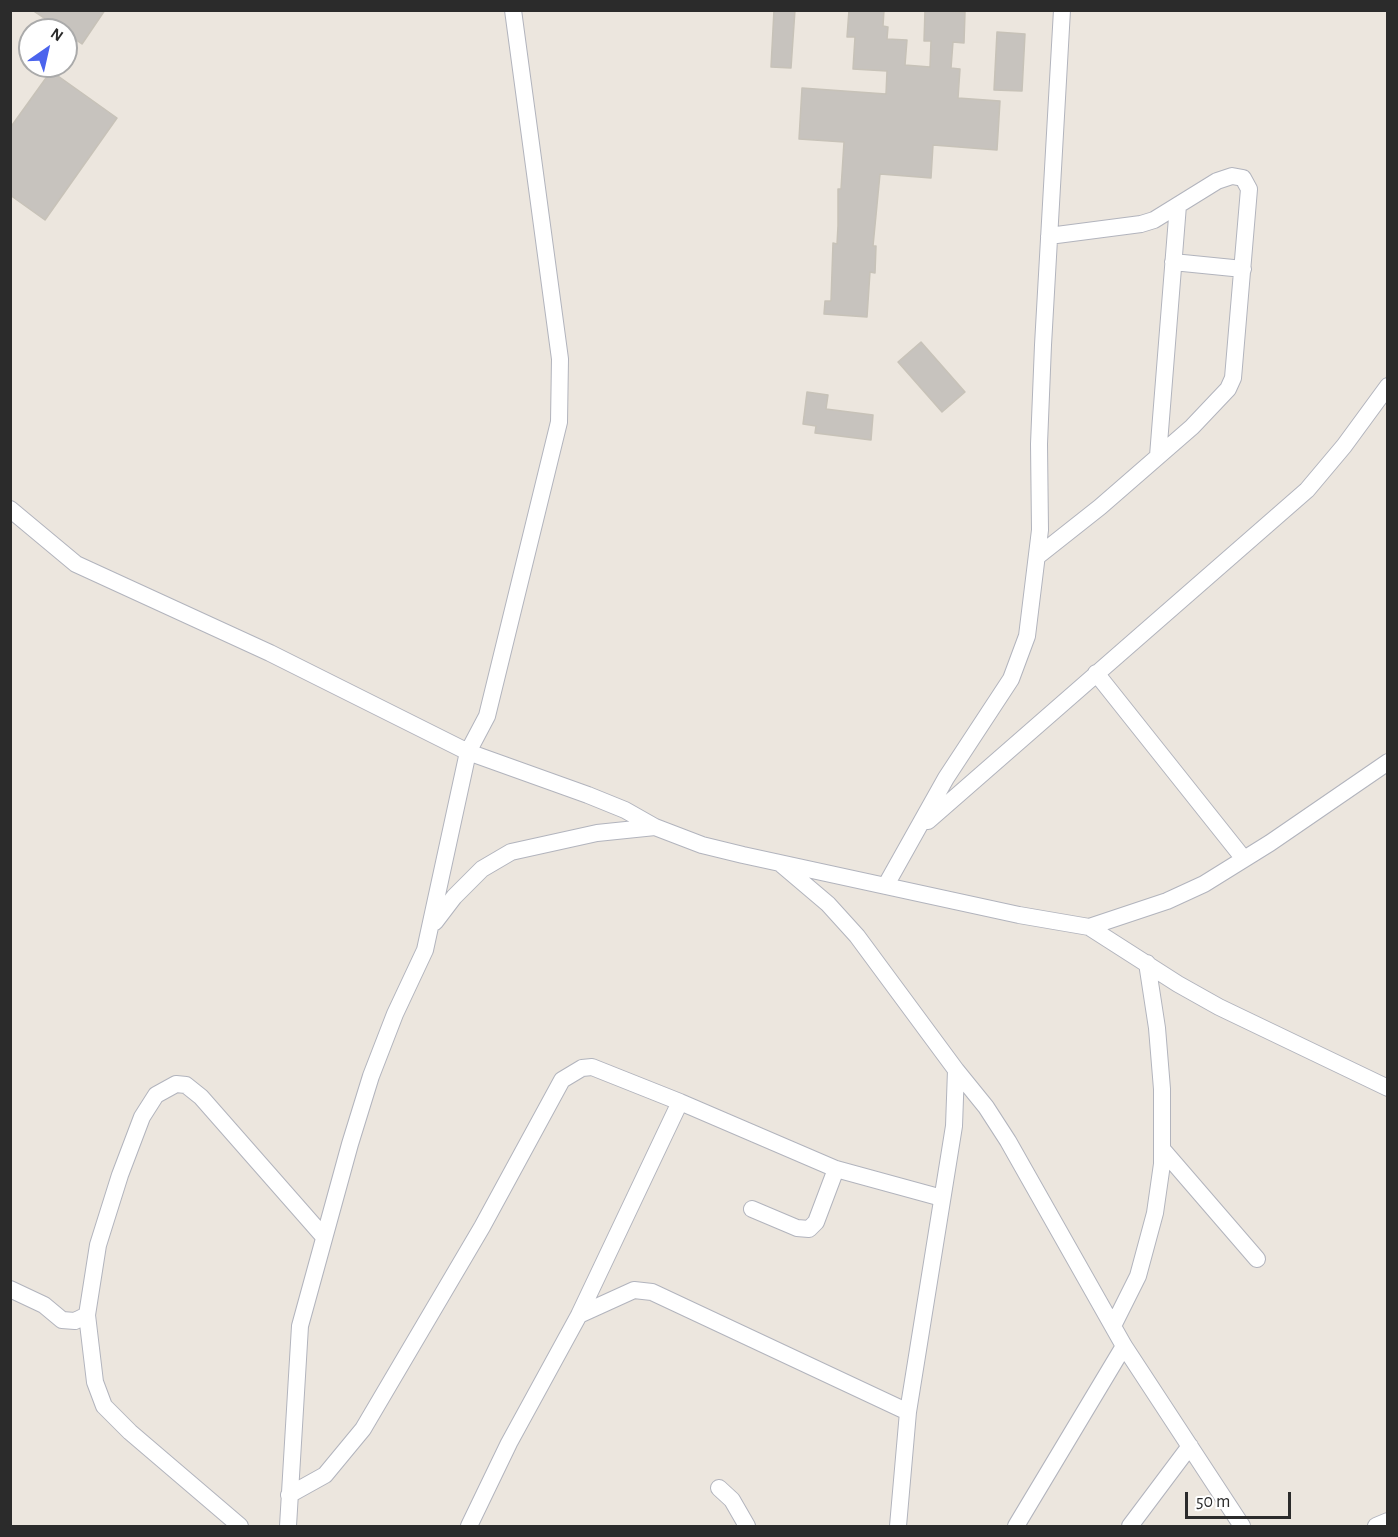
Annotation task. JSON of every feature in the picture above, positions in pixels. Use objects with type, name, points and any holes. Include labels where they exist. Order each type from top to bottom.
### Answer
[{"type":"street","points":[[288,1527],[300,1326],[371,1076],[395,1014],[425,950],[468,752],[487,716],[560,422],[560,358],[513,10]]},
{"type":"street","points":[[886,885],[1019,662],[1027,636],[1040,530],[1039,444],[1062,10]]},
{"type":"street","points":[[1038,556],[1158,456],[1220,399],[1233,378],[1250,199],[1249,189],[1243,178],[1232,176],[1217,181],[1141,224],[1049,236]]},
{"type":"street","points":[[1158,456],[1178,205]]},
{"type":"street","points":[[1173,262],[1243,268]]},
{"type":"street","points":[[917,830],[1307,490],[1344,446],[1388,386]]},
{"type":"street","points":[[10,509],[76,564],[270,653],[468,752],[588,795],[625,810],[655,827],[702,845],[1019,915],[1089,927],[1219,1007],[1388,1088]]},
{"type":"street","points":[[1096,673],[1244,859]]},
{"type":"street","points":[[1089,927],[1167,901],[1204,884],[1388,762]]},
{"type":"street","points":[[431,928],[454,897],[482,869],[511,852],[597,833],[655,827]]},
{"type":"street","points":[[782,864],[828,904],[857,936],[986,1107],[1114,1324],[1124,1346],[1242,1527]]},
{"type":"street","points":[[1114,1324],[1138,1276],[1155,1213],[1162,1149],[1162,1089],[1157,1028],[1147,963]]},
{"type":"street","points":[[289,1495],[325,1475],[363,1429],[482,1227],[562,1080],[582,1068],[592,1067],[836,1169],[942,1198]]},
{"type":"street","points":[[898,1527],[908,1412],[954,1126],[956,1070]]},
{"type":"street","points":[[240,1527],[181,1479],[104,1406],[95,1382],[87,1315],[98,1245],[138,1127],[156,1095],[176,1084],[186,1085],[201,1097],[324,1238]]},
{"type":"street","points":[[469,1527],[509,1443],[579,1315],[680,1102]]},
{"type":"street","points":[[1162,1149],[1257,1259]]},
{"type":"street","points":[[752,1209],[797,1228],[808,1229],[816,1222],[836,1169]]},
{"type":"street","points":[[10,1289],[44,1305],[62,1320],[75,1321],[87,1315]]},
{"type":"street","points":[[579,1315],[634,1290],[652,1292],[908,1412]]},
{"type":"street","points":[[1016,1527],[1124,1346]]},
{"type":"street","points":[[1130,1527],[1190,1446]]},
{"type":"street","points":[[718,1488],[732,1500],[747,1527]]},
{"type":"street","points":[[1376,1527],[1388,1521]]},
{"type":"building","points":[[32,10],[105,10],[82,44],[78,41],[78,18],[44,18]]},
{"type":"building","points":[[774,10],[795,10],[791,68],[771,67]]},
{"type":"building","points":[[849,10],[884,10],[883,26],[888,27],[887,39],[907,40],[905,65],[930,67],[931,41],[924,41],[925,10],[965,12],[964,43],[953,42],[951,68],[960,69],[958,98],[1000,101],[997,150],[933,145],[931,178],[880,174],[873,246],[876,246],[875,273],[870,272],[867,317],[824,314],[825,301],[831,301],[833,243],[837,244],[838,189],[841,189],[844,142],[799,139],[802,88],[886,94],[887,71],[853,69],[855,37],[847,37]]},
{"type":"building","points":[[997,32],[1025,34],[1022,91],[994,90]]},
{"type":"building","points":[[46,78],[61,78],[117,118],[45,220],[10,195],[10,128]]},
{"type":"building","points":[[921,342],[965,392],[942,412],[898,362]]},
{"type":"building","points":[[807,392],[828,395],[826,409],[873,415],[871,440],[815,433],[816,426],[803,424]]}]
